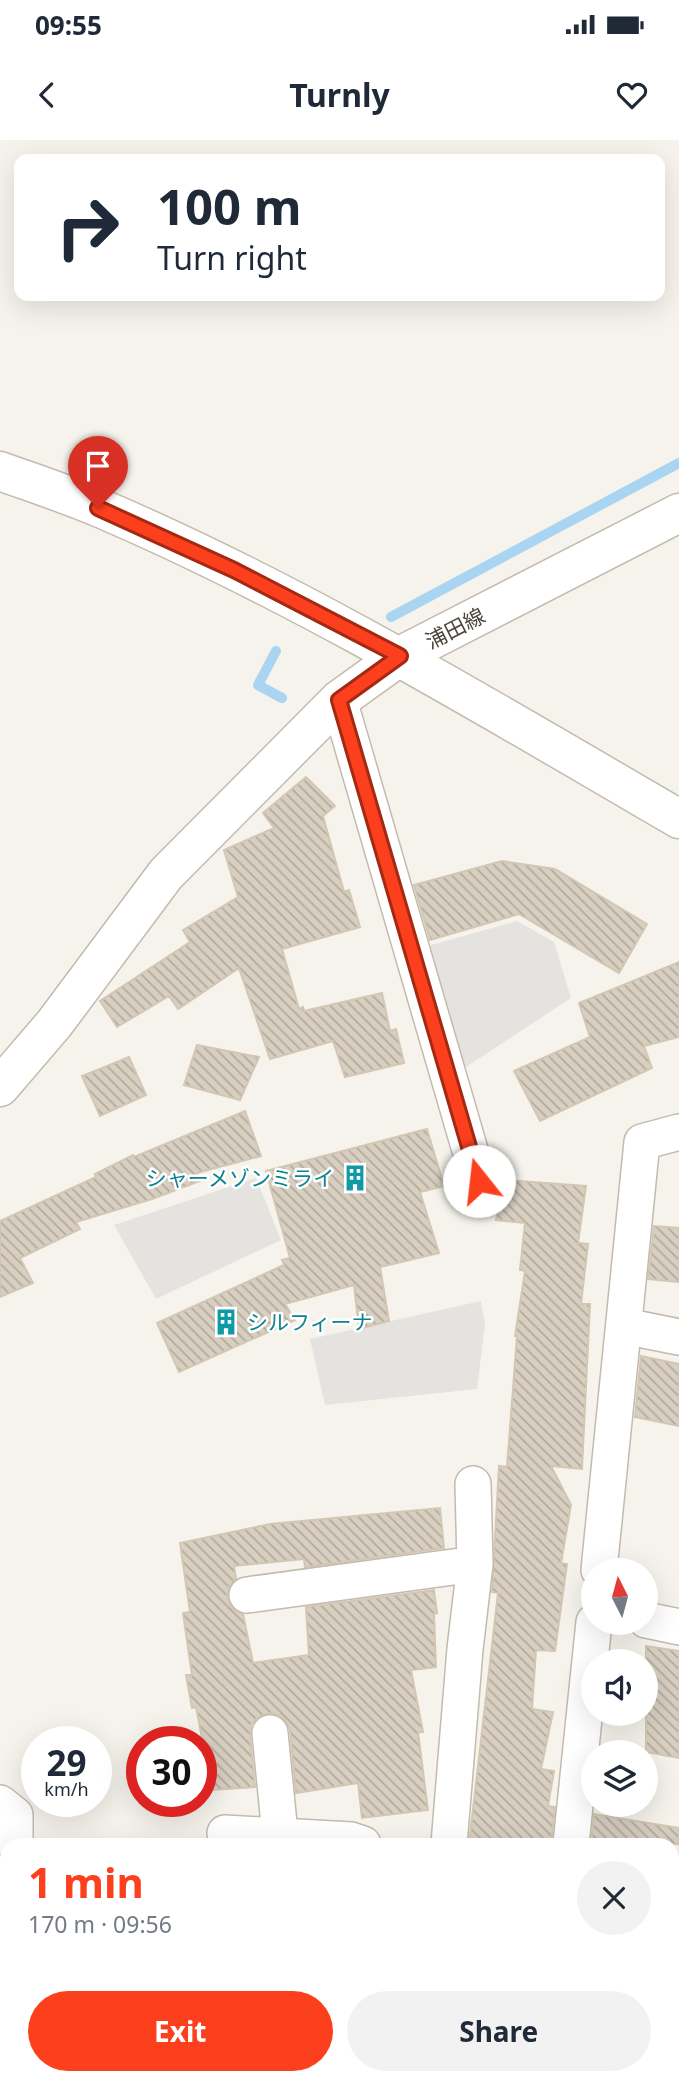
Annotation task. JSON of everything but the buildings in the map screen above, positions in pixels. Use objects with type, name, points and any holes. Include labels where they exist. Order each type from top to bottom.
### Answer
[{"type":"street","name":"浦田線","points":[[0,471],[98,508],[209,559],[400,656],[679,513]]},
{"type":"street","points":[[0,1087],[54,1024],[166,874],[339,700],[400,656],[679,819]]},
{"type":"street","points":[[339,700],[479,1181]]},
{"type":"street","points":[[600,1558],[642,1142],[679,1132]]},
{"type":"street","points":[[624,1326],[679,1337]]},
{"type":"street","points":[[449,1838],[475,1564],[473,1484]]},
{"type":"street","points":[[269,1600],[475,1564]]},
{"type":"street","points":[[658,1623],[679,1627]]},
{"type":"street","points":[[572,1838],[593,1635]]},
{"type":"street","points":[[270,1733],[281,1834]]},
{"type":"street","points":[[0,1803],[15,1815],[15,1838]]},
{"type":"street","points":[[225,1833],[328,1838]]},
{"type":"shaded area","points":[[517,921],[554,942],[571,998],[460,1071],[424,947]]},
{"type":"shaded area","points":[[256,1178],[281,1240],[156,1299],[114,1225]]},
{"type":"shaded area","points":[[481,1301],[485,1324],[477,1389],[325,1405],[310,1339]]},
{"type":"waterway","points":[[391,617],[679,463]]},
{"type":"waterway","points":[[276,651],[258,685],[282,698]]},
{"type":"place","name":"シャーメゾンミライ","points":[[355,1178]]},
{"type":"place","name":"シルフィーナ","points":[[226,1322]]},
{"type":"route","points":[[98,508],[234,570],[400,656],[339,700],[479,1181]]}]
